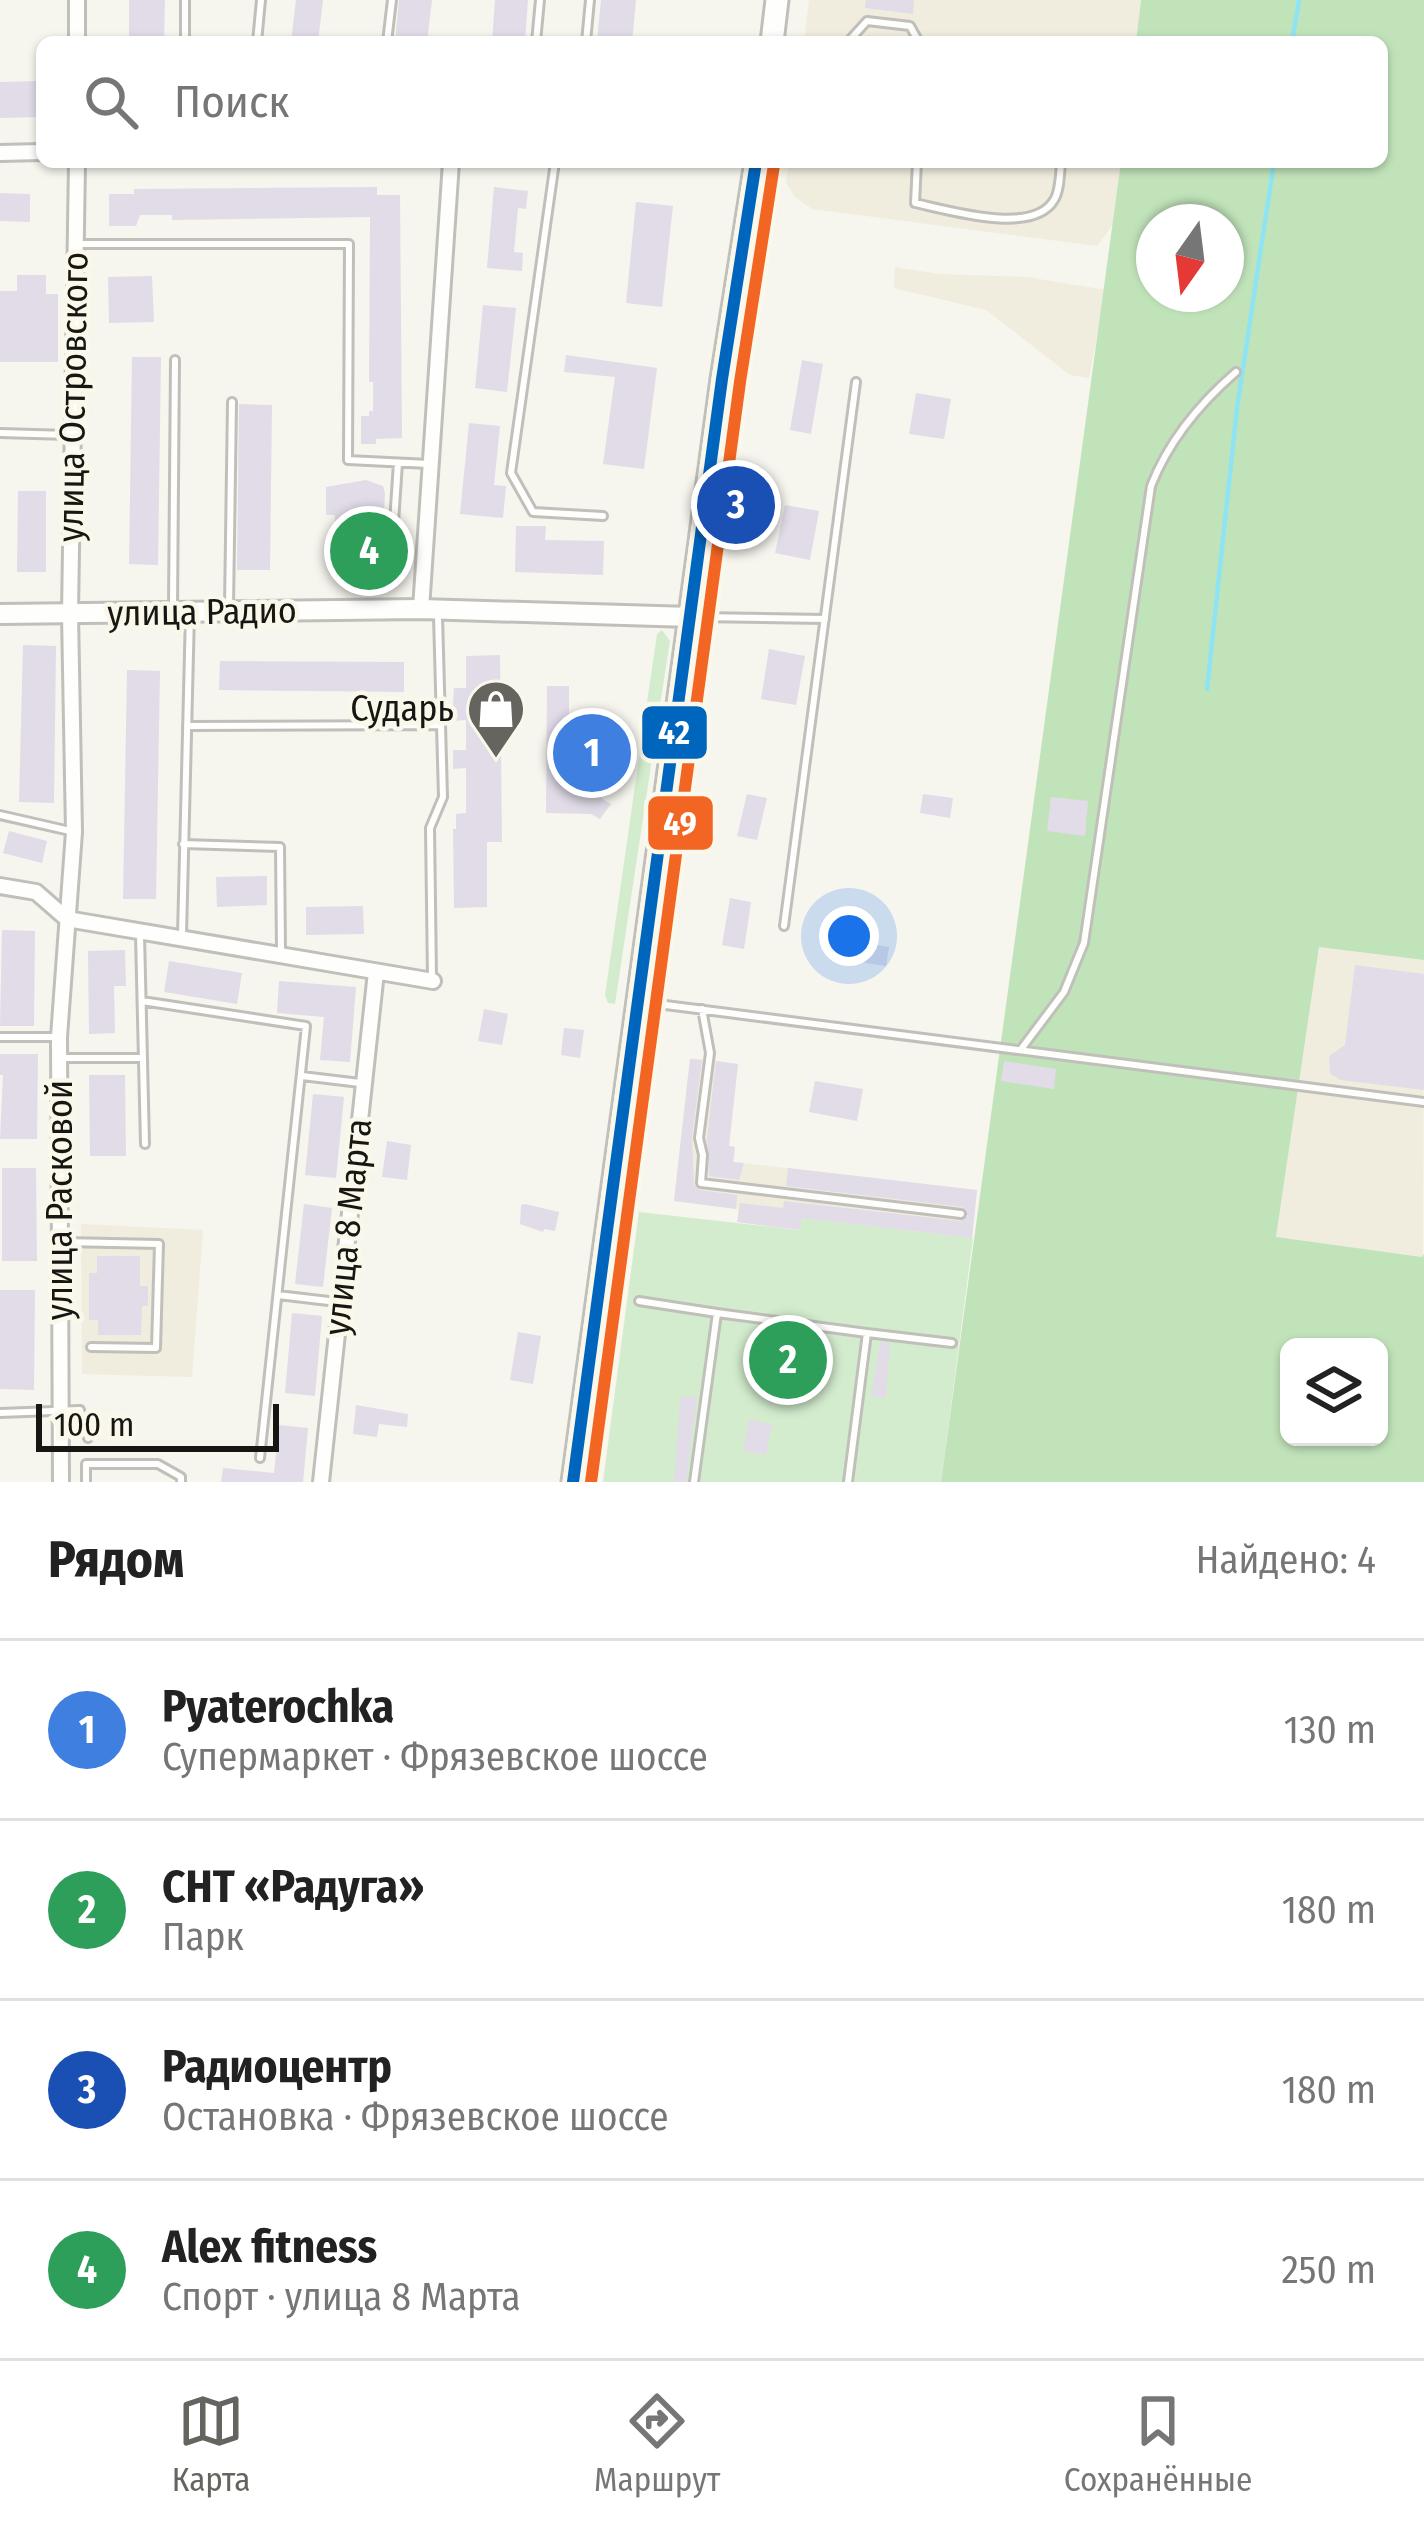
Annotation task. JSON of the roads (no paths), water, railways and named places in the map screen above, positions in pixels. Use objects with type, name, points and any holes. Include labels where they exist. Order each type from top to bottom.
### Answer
[{"type":"highway","points":[[773,36],[777,0]]},
{"type":"highway","points":[[573,1482],[755,168]]},
{"type":"main road","name":"улица Радио","points":[[0,614],[429,610],[691,617]]},
{"type":"street","points":[[77,0],[77,36]]},
{"type":"street","points":[[0,152],[36,152]]},
{"type":"street","name":"улица Островского","points":[[67,919],[74,832],[70,614],[77,168]]},
{"type":"street","points":[[429,610],[431,464],[452,168]]},
{"type":"street","points":[[0,886],[36,892],[67,919],[433,981]]},
{"type":"street","name":"улица Расковой","points":[[61,1482],[59,1037],[67,919]]},
{"type":"street","name":"улица 8 Марта","points":[[321,1482],[376,972]]},
{"type":"lane","points":[[185,0],[185,36]]},
{"type":"lane","points":[[258,36],[261,0]]},
{"type":"lane","points":[[388,36],[392,0]]},
{"type":"lane","points":[[537,36],[540,0]]},
{"type":"lane","points":[[587,36],[590,0]]},
{"type":"lane","points":[[854,36],[868,21],[878,21],[910,26],[916,36]]},
{"type":"lane","points":[[554,168],[511,473],[533,512],[603,516]]},
{"type":"lane","points":[[917,168],[915,203],[1019,219],[1042,213],[1056,199],[1060,168]]},
{"type":"lane","points":[[74,244],[349,244],[347,460],[431,464]]},
{"type":"lane","points":[[175,360],[187,726],[182,939]]},
{"type":"lane","points":[[1022,1048],[1064,992],[1084,943],[1151,486],[1164,453],[1191,422],[1201,402],[1236,372]]},
{"type":"lane","points":[[784,926],[856,382]]},
{"type":"lane","points":[[229,611],[232,402]]},
{"type":"lane","points":[[0,433],[72,435]]},
{"type":"lane","points":[[393,537],[398,463]]},
{"type":"lane","points":[[429,610],[443,797],[430,828],[433,981]]},
{"type":"lane","points":[[691,617],[825,619]]},
{"type":"lane","points":[[187,726],[441,725]]},
{"type":"lane","points":[[0,815],[74,832]]},
{"type":"lane","points":[[183,844],[280,847],[281,956]]},
{"type":"lane","points":[[140,932],[145,1144]]},
{"type":"lane","points":[[142,1001],[306,1026],[260,1458]]},
{"type":"lane","points":[[639,1001],[1424,1102]]},
{"type":"lane","points":[[702,1009],[710,1052],[700,1138],[701,1183],[961,1214]]},
{"type":"lane","points":[[0,1037],[59,1037]]},
{"type":"lane","points":[[60,1058],[143,1058]]},
{"type":"lane","points":[[302,1076],[364,1083]]},
{"type":"lane","points":[[60,1241],[159,1244],[156,1348],[91,1346]]},
{"type":"lane","points":[[278,1295],[340,1302]]},
{"type":"lane","points":[[639,1301],[952,1342]]},
{"type":"lane","points":[[694,1482],[717,1313]]},
{"type":"lane","points":[[848,1482],[867,1333]]},
{"type":"lane","points":[[0,1413],[80,1410],[88,1438]]},
{"type":"lane","points":[[86,1482],[86,1464],[158,1465],[181,1477],[181,1482]]},
{"type":"waterway","points":[[1293,36],[1299,0]]},
{"type":"waterway","points":[[1207,689],[1237,408],[1273,168]]},
{"type":"place","name":"Радиоцентр","points":[[736,505]]},
{"type":"place","name":"Alex fitness","points":[[369,551]]},
{"type":"place","name":"Pyaterochka","points":[[592,753]]},
{"type":"place","name":"Сударь","points":[[496,760]]},
{"type":"place","name":"СНТ «Радуга»","points":[[788,1360]]}]
